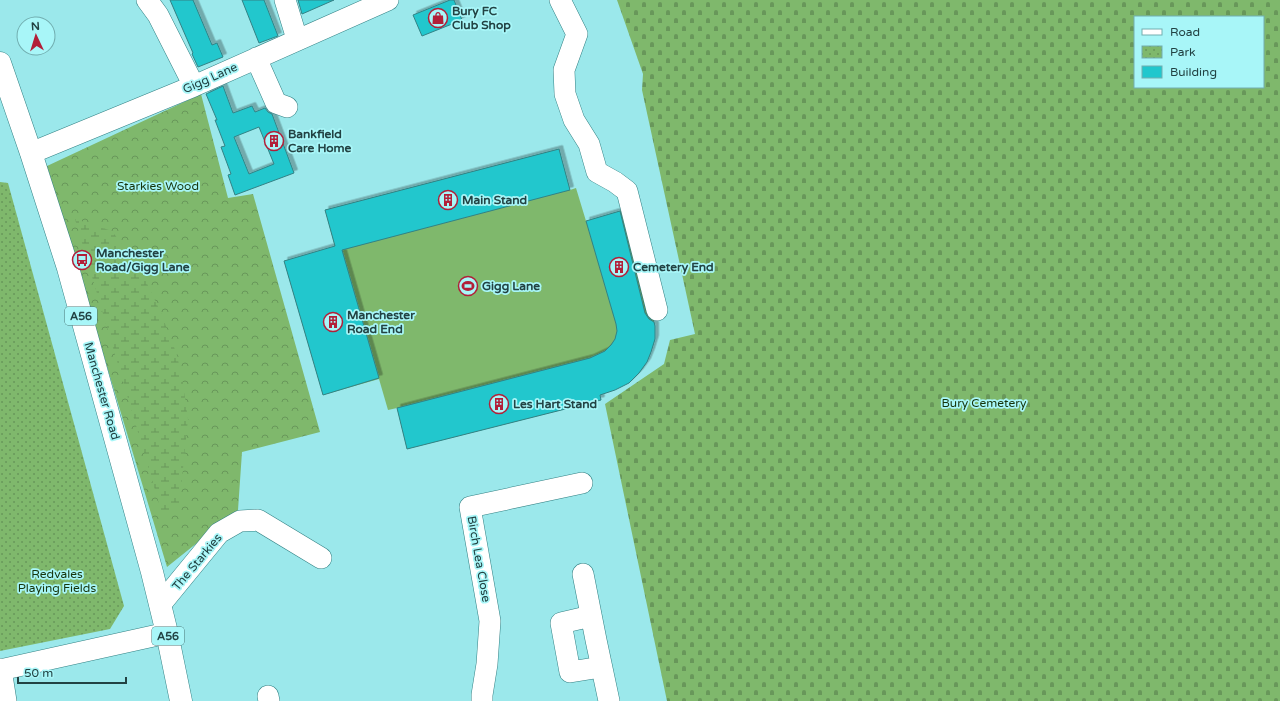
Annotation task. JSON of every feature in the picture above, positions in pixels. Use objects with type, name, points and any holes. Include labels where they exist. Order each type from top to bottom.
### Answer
[{"type":"highway","name":"Manchester Road","points":[[0,63],[68,268],[160,605],[181,701]]},
{"type":"street","points":[[147,0],[158,15],[194,86]]},
{"type":"street","points":[[285,0],[297,39]]},
{"type":"street","name":"Gigg Lane","points":[[31,153],[194,86],[297,39],[388,0]]},
{"type":"street","points":[[560,0],[577,34],[564,70],[565,94],[574,120],[589,144],[597,172],[627,191],[657,310]]},
{"type":"street","points":[[256,58],[276,103],[292,110]]},
{"type":"street","name":"Birch Lea Close","points":[[482,701],[487,664],[490,621],[470,507],[582,483]]},
{"type":"street","name":"The Starkies","points":[[160,605],[219,533],[240,521],[258,520],[321,558]]},
{"type":"street","points":[[583,574],[609,701]]},
{"type":"street","points":[[591,616],[561,623],[570,672],[601,667]]},
{"type":"street","points":[[6,701],[0,669],[167,632]]},
{"type":"green space","name":"Bury Cemetery","points":[[617,0],[1280,0],[1280,701],[667,701],[605,404],[664,364],[670,340],[695,334],[642,90],[643,74]]},
{"type":"green space","name":"Starkies Wood","points":[[201,94],[228,198],[253,194],[320,432],[242,452],[238,510],[167,567],[47,166]]},
{"type":"green space","name":"Gigg Lane","points":[[559,149],[570,190],[576,188],[586,221],[623,210],[653,312],[655,338],[648,358],[639,373],[618,388],[600,395],[601,400],[407,449],[397,408],[388,410],[379,379],[323,395],[284,261],[335,247],[325,210]]},
{"type":"green space","name":"Redvales Playing Fields","points":[[0,182],[8,183],[124,606],[110,629],[0,651]]},
{"type":"green space","points":[[75,219],[112,231],[141,271],[161,313],[177,355],[188,419],[179,508],[163,517]]},
{"type":"building","points":[[170,0],[193,0],[212,45],[217,43],[223,57],[198,67]]},
{"type":"building","points":[[242,0],[264,0],[278,36],[259,43]]},
{"type":"building","points":[[298,0],[334,0],[302,14]]},
{"type":"building","name":"Bury FC Club Shop","points":[[450,0],[454,0],[462,20],[422,36],[413,15]]},
{"type":"building","name":"Bankfield Care Home","points":[[223,86],[233,113],[252,106],[255,112],[265,108],[272,114],[294,173],[235,195],[228,175],[231,174],[221,147],[225,146],[215,120],[217,120],[206,94]],"holes":[[[259,127],[274,164],[249,174],[234,137]]]},
{"type":"building","points":[[559,149],[570,190],[342,250],[379,378],[323,395],[284,261],[335,246],[325,210]]},
{"type":"building","points":[[620,211],[645,313],[649,319],[654,322],[655,326],[655,339],[651,352],[647,362],[639,373],[629,383],[600,395],[601,400],[407,449],[397,408],[590,358],[605,351],[611,345],[615,339],[617,331],[616,324],[586,221]]},
{"type":"place","name":"Bury FC Club Shop","points":[[438,18]]},
{"type":"place","name":"Bankfield Care Home","points":[[274,141]]},
{"type":"place","name":"Main Stand","points":[[448,200]]},
{"type":"place","name":"Manchester Road/Gigg Lane","points":[[82,260]]},
{"type":"place","name":"Cemetery End","points":[[619,267]]},
{"type":"place","name":"Gigg Lane","points":[[468,286]]},
{"type":"place","name":"Manchester Road End","points":[[333,322]]},
{"type":"place","name":"Les Hart Stand","points":[[499,404]]}]
